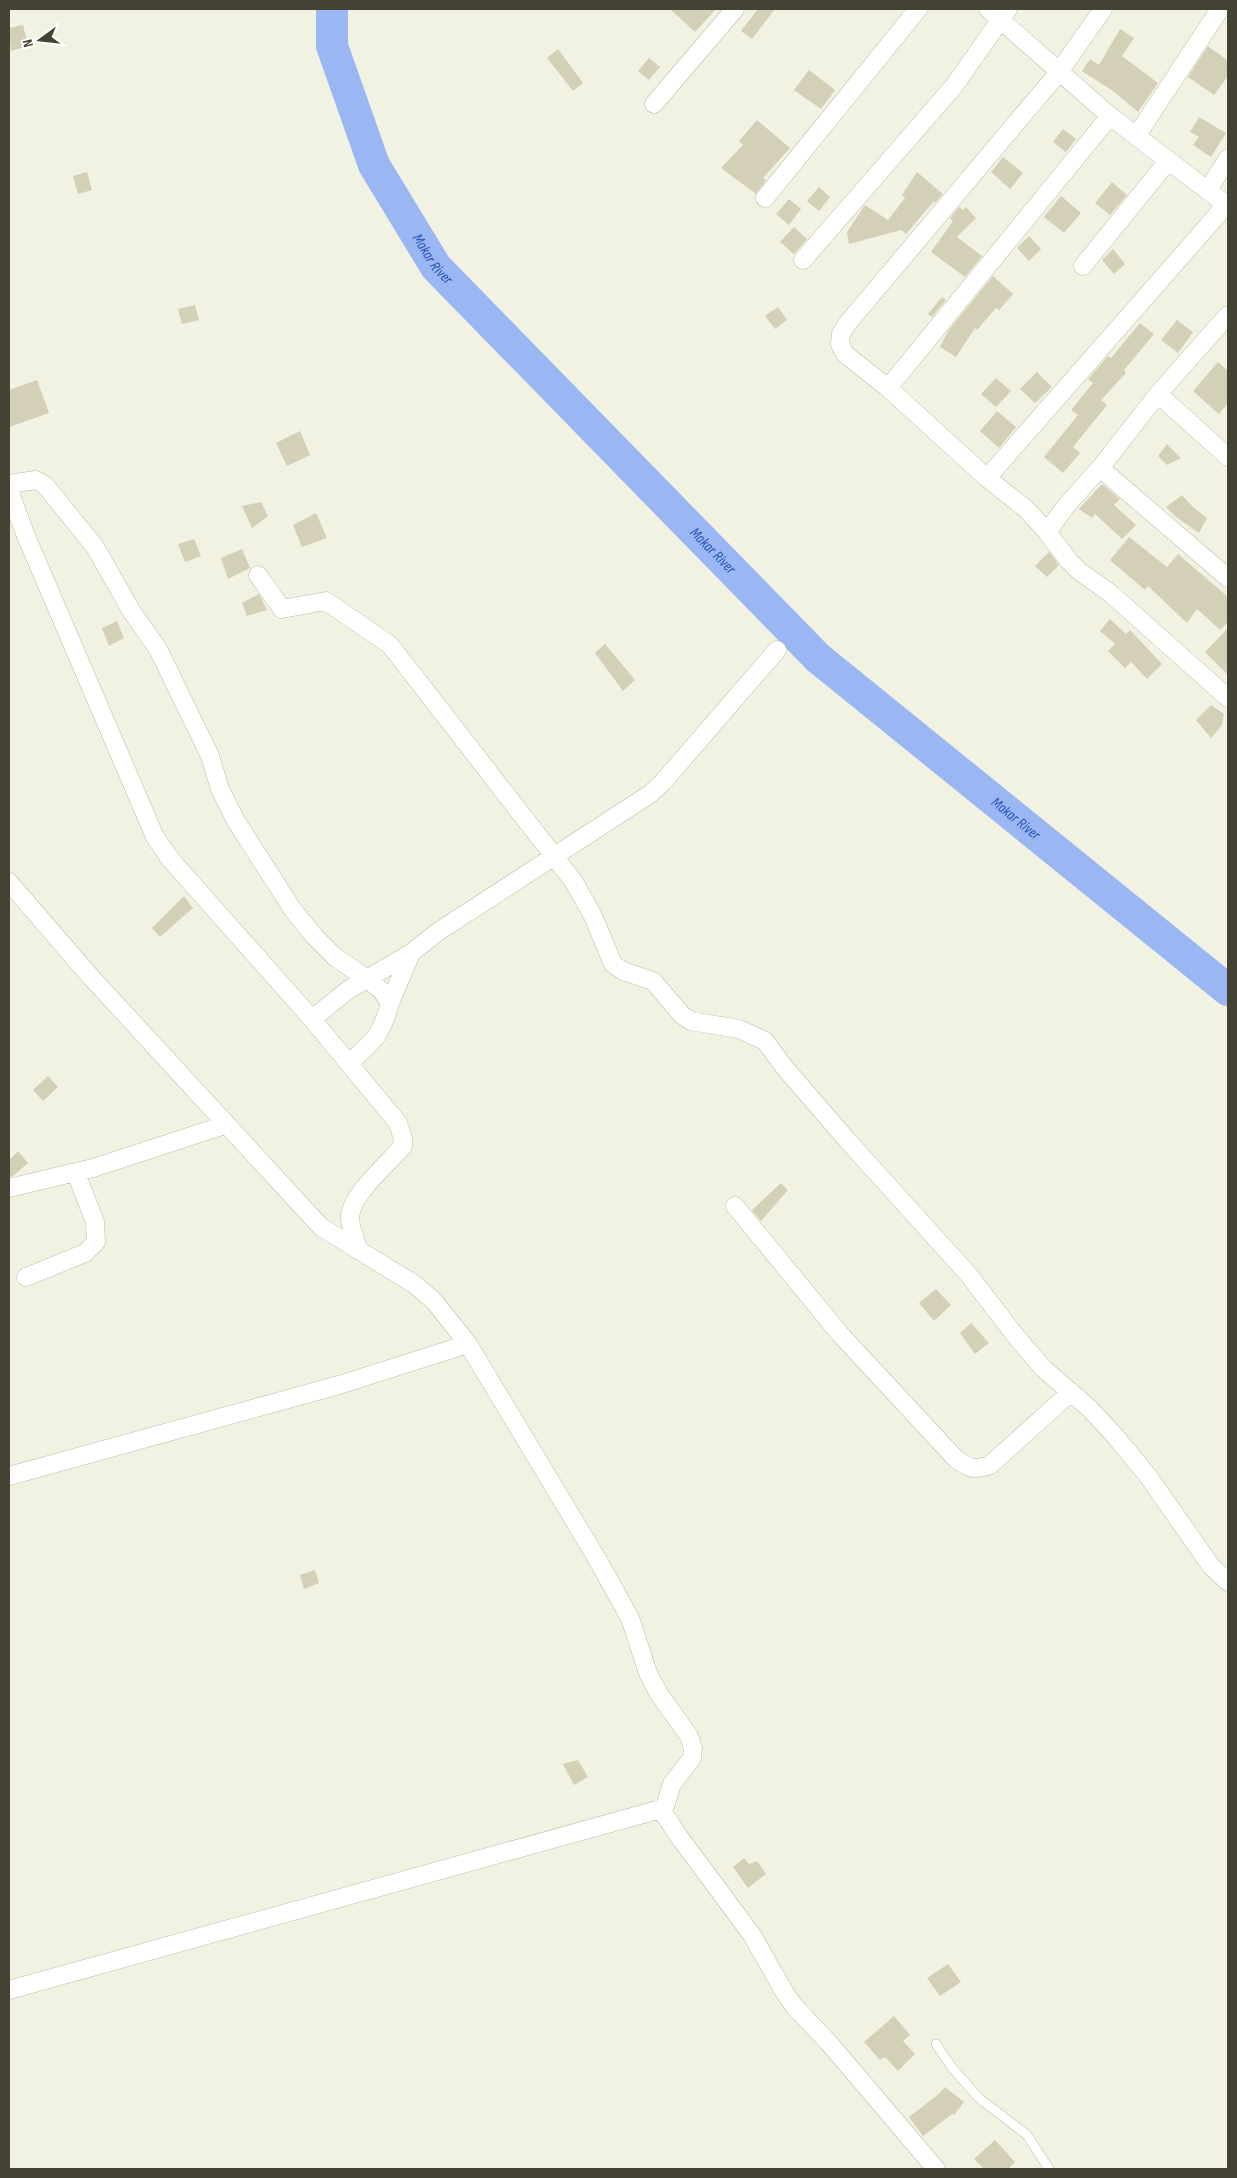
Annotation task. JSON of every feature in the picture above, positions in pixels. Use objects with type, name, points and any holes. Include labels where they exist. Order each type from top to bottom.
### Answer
[{"type":"street","points":[[654,104],[735,9]]},
{"type":"street","points":[[766,198],[918,9]]},
{"type":"street","points":[[1103,9],[1058,72],[847,324],[841,334],[840,344],[845,354],[888,388],[987,478],[1026,509],[1048,532],[1069,561],[1079,571],[1110,593],[1228,698]]},
{"type":"street","points":[[1137,135],[1220,9]]},
{"type":"street","points":[[803,260],[954,86],[999,12],[1058,72],[1110,116],[1228,205],[987,478]]},
{"type":"street","points":[[888,388],[1110,116]]},
{"type":"street","points":[[1208,190],[1228,158]]},
{"type":"street","points":[[1083,266],[1168,161]]},
{"type":"street","points":[[1048,532],[1066,506],[1100,468],[1158,394],[1222,336],[1228,315]]},
{"type":"street","points":[[1158,394],[1228,457]]},
{"type":"street","points":[[1100,468],[1228,578]]},
{"type":"street","points":[[9,484],[36,480],[45,485],[95,547],[132,612],[158,649],[210,756],[220,789],[236,821],[293,910],[314,936],[334,956],[381,990],[390,1003]]},
{"type":"street","points":[[9,490],[26,536],[154,837],[171,860],[312,1019],[398,1123],[403,1146],[384,1165],[358,1197],[350,1216],[358,1250]]},
{"type":"street","points":[[258,575],[282,608],[326,601],[390,645],[574,882],[593,916],[613,964],[652,981],[682,1016],[691,1021],[739,1029],[765,1042],[846,1140],[968,1274],[1043,1368],[1096,1416],[1143,1470],[1211,1566],[1228,1582]]},
{"type":"street","points":[[312,1019],[348,990],[411,954],[439,931],[650,794],[663,782],[778,650]]},
{"type":"street","points":[[9,882],[90,976],[225,1125],[321,1227],[414,1284],[434,1301],[468,1344],[596,1557],[630,1618],[648,1673],[659,1694],[689,1736],[693,1748],[692,1758],[672,1784],[665,1806],[661,1809],[9,1990]]},
{"type":"street","points":[[349,1063],[379,1034],[386,1021],[390,1003],[411,954]]},
{"type":"street","points":[[9,1188],[76,1173],[225,1125]]},
{"type":"street","points":[[26,1277],[85,1253],[96,1242],[95,1222],[76,1173]]},
{"type":"street","points":[[735,1206],[840,1334],[956,1459],[970,1468],[980,1469],[990,1464],[1071,1392]]},
{"type":"street","points":[[321,1227],[350,1216]]},
{"type":"street","points":[[9,1476],[329,1388],[468,1344]]},
{"type":"street","points":[[661,1809],[676,1834],[752,1935],[790,2000],[936,2169]]},
{"type":"lane","points":[[936,2044],[953,2069],[979,2098],[1027,2136],[1049,2169]]},
{"type":"building","points":[[670,9],[716,9],[695,32]]},
{"type":"building","points":[[758,9],[775,9],[752,39],[741,31]]},
{"type":"building","points":[[23,25],[28,46],[11,51],[9,28]]},
{"type":"building","points":[[1120,29],[1134,38],[1122,56],[1158,83],[1138,112],[1113,91],[1082,71],[1090,59],[1099,65]]},
{"type":"building","points":[[1208,46],[1228,61],[1228,76],[1214,95],[1188,77]]},
{"type":"building","points":[[558,49],[583,83],[573,91],[547,58]]},
{"type":"building","points":[[649,58],[660,67],[649,80],[638,71]]},
{"type":"building","points":[[809,70],[835,90],[821,109],[794,90]]},
{"type":"building","points":[[1199,117],[1226,133],[1211,157],[1193,145],[1199,137],[1190,132]]},
{"type":"building","points":[[757,120],[790,148],[763,178],[766,180],[756,194],[721,168],[743,145],[739,141]]},
{"type":"building","points":[[1063,129],[1076,139],[1066,152],[1053,142]]},
{"type":"building","points":[[1003,157],[1023,173],[1010,189],[991,172]]},
{"type":"building","points":[[87,172],[92,190],[78,194],[73,176]]},
{"type":"building","points":[[917,172],[943,194],[935,203],[934,201],[906,234],[901,230],[849,244],[847,232],[865,205],[888,220],[905,198],[902,195]]},
{"type":"building","points":[[1112,182],[1127,195],[1110,215],[1095,203]]},
{"type":"building","points":[[819,187],[830,197],[819,211],[807,201]]},
{"type":"building","points":[[1061,196],[1081,213],[1064,233],[1044,217]]},
{"type":"building","points":[[789,199],[801,209],[789,225],[776,214]]},
{"type":"building","points":[[959,207],[963,210],[966,207],[976,218],[957,237],[982,256],[965,277],[931,252],[953,221],[950,218]]},
{"type":"building","points":[[794,227],[807,239],[794,254],[780,242]]},
{"type":"building","points":[[1029,236],[1041,249],[1029,261],[1017,248]]},
{"type":"building","points":[[1113,249],[1125,264],[1114,274],[1102,260]]},
{"type":"building","points":[[993,276],[1013,294],[999,310],[996,308],[977,330],[975,328],[956,357],[940,347],[948,331]]},
{"type":"building","points":[[942,297],[946,300],[932,317],[928,314]]},
{"type":"building","points":[[195,305],[199,320],[182,324],[178,309]]},
{"type":"building","points":[[778,307],[787,320],[775,329],[765,316]]},
{"type":"building","points":[[1177,320],[1193,332],[1178,353],[1161,340]]},
{"type":"building","points":[[1140,323],[1154,334],[1124,370],[1126,373],[1101,400],[1107,405],[1073,447],[1080,453],[1063,473],[1044,457],[1078,415],[1071,410],[1093,383],[1088,379],[1108,356],[1111,358]]},
{"type":"building","points":[[1218,362],[1228,371],[1228,403],[1219,414],[1193,391]]},
{"type":"building","points":[[1037,372],[1052,387],[1035,403],[1020,389]]},
{"type":"building","points":[[996,378],[1011,391],[996,407],[981,394]]},
{"type":"building","points":[[37,380],[49,413],[9,427],[9,390]]},
{"type":"building","points":[[997,411],[1016,427],[999,448],[980,431]]},
{"type":"building","points":[[300,431],[310,455],[287,466],[276,443]]},
{"type":"building","points":[[1167,444],[1181,458],[1167,465],[1158,456]]},
{"type":"building","points":[[1102,484],[1120,499],[1114,505],[1136,525],[1122,539],[1095,514],[1092,518],[1079,509]]},
{"type":"building","points":[[1182,495],[1207,518],[1199,533],[1176,517],[1166,507]]},
{"type":"building","points":[[261,502],[268,516],[252,528],[242,506]]},
{"type":"building","points":[[316,513],[327,538],[302,547],[293,525]]},
{"type":"building","points":[[1129,537],[1167,567],[1178,554],[1228,597],[1228,622],[1220,630],[1197,609],[1187,623],[1148,586],[1145,590],[1110,560]]},
{"type":"building","points":[[194,539],[201,556],[185,562],[178,544]]},
{"type":"building","points":[[242,549],[250,568],[228,579],[221,558]]},
{"type":"building","points":[[1049,552],[1059,565],[1047,577],[1035,566]]},
{"type":"building","points":[[259,594],[267,610],[247,616],[242,603]]},
{"type":"building","points":[[1110,619],[1126,634],[1130,630],[1162,664],[1147,679],[1131,662],[1125,668],[1108,651],[1115,644],[1100,631]]},
{"type":"building","points":[[117,621],[124,638],[109,646],[102,628]]},
{"type":"building","points":[[1228,628],[1228,675],[1205,652]]},
{"type":"building","points":[[605,644],[635,680],[623,691],[595,653]]},
{"type":"building","points":[[1211,705],[1224,714],[1222,725],[1211,738],[1196,720]]},
{"type":"building","points":[[184,896],[193,908],[160,937],[152,928]]},
{"type":"building","points":[[48,1076],[58,1087],[43,1101],[33,1090]]},
{"type":"building","points":[[18,1151],[28,1163],[13,1176],[9,1177],[9,1160]]},
{"type":"building","points":[[781,1183],[788,1190],[761,1221],[752,1210]]},
{"type":"building","points":[[936,1289],[951,1305],[934,1321],[919,1303]]},
{"type":"building","points":[[971,1323],[989,1343],[975,1354],[960,1333]]},
{"type":"building","points":[[315,1570],[319,1583],[304,1589],[300,1575]]},
{"type":"building","points":[[578,1760],[588,1777],[574,1785],[563,1764]]},
{"type":"building","points":[[744,1858],[749,1864],[757,1861],[766,1874],[748,1888],[733,1867]]},
{"type":"building","points":[[948,1964],[961,1982],[940,1996],[927,1978]]},
{"type":"building","points":[[894,2016],[910,2035],[903,2041],[915,2054],[898,2071],[885,2057],[880,2060],[864,2042]]},
{"type":"building","points":[[945,2087],[964,2102],[954,2115],[952,2114],[923,2136],[909,2117]]},
{"type":"building","points":[[995,2140],[1015,2162],[1008,2169],[984,2169],[974,2159]]},
{"type":"waterway","name":"Makar River","points":[[332,9],[332,46],[374,165],[436,267],[818,658],[1228,990]]}]
